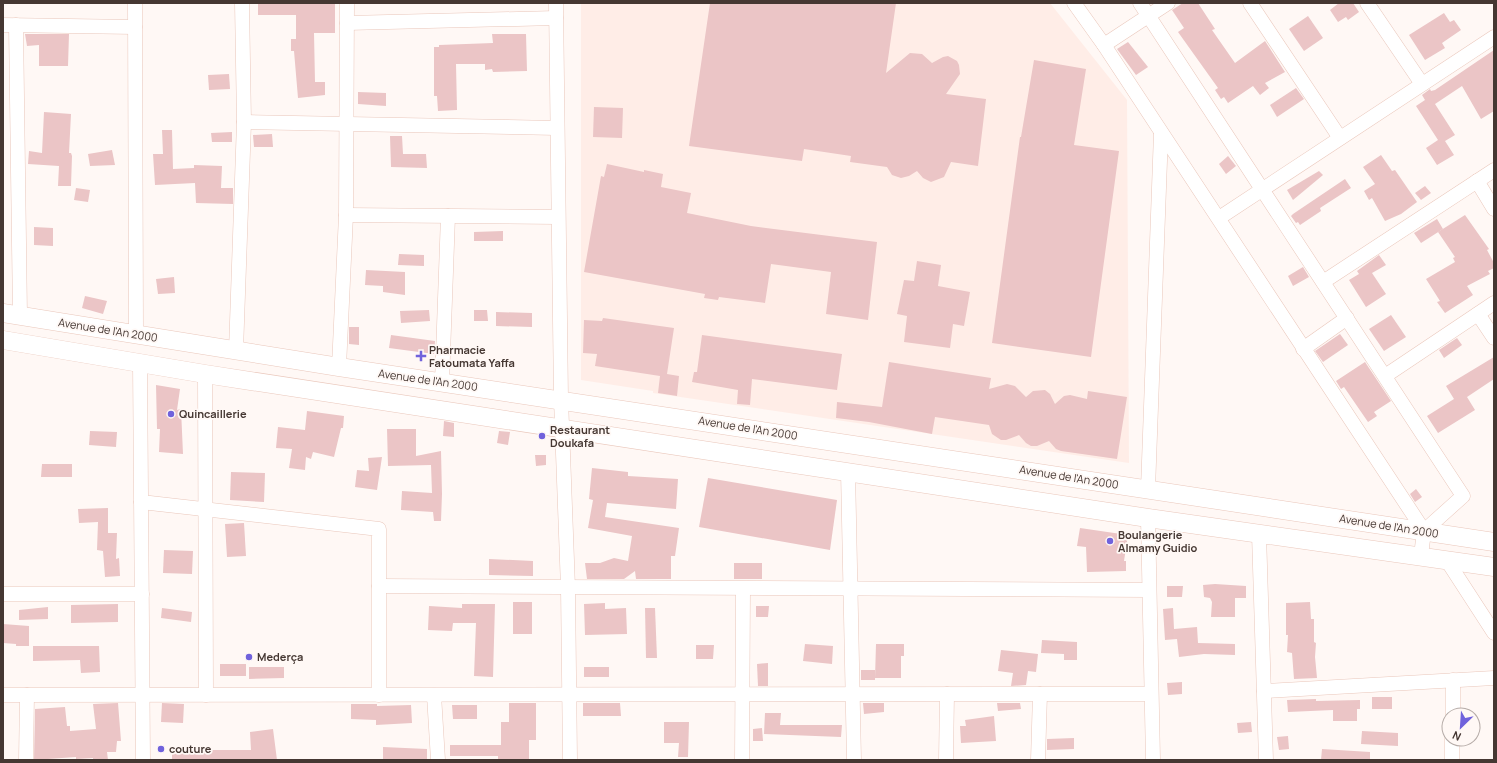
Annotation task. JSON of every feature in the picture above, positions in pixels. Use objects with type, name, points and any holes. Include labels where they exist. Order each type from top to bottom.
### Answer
[{"type":"main road","name":"Avenue de l'An 2000","points":[[12,314],[339,367],[561,399],[1494,542]]},
{"type":"main road","points":[[3,340],[205,374],[562,427],[1148,518],[1494,567]]},
{"type":"street","points":[[135,3],[136,334]]},
{"type":"street","points":[[236,351],[244,122],[242,3]]},
{"type":"street","points":[[339,367],[346,215],[347,3]]},
{"type":"street","points":[[556,3],[561,399],[568,588],[570,760]]},
{"type":"street","points":[[1074,3],[1104,45],[1424,531],[1421,556]]},
{"type":"street","points":[[1140,3],[1463,496],[1424,531]]},
{"type":"street","points":[[1104,45],[1168,3]]},
{"type":"street","points":[[1250,3],[1340,138]]},
{"type":"street","points":[[1367,3],[1422,84]]},
{"type":"street","points":[[347,23],[556,18]]},
{"type":"street","points":[[12,314],[9,25],[135,27]]},
{"type":"street","points":[[1218,218],[1494,37]]},
{"type":"street","points":[[244,122],[557,128]]},
{"type":"street","points":[[1148,488],[1161,133]]},
{"type":"street","points":[[1323,282],[1494,170]]},
{"type":"street","points":[[1477,181],[1494,209]]},
{"type":"street","points":[[346,215],[558,217]]},
{"type":"street","points":[[442,382],[448,216]]},
{"type":"street","points":[[1385,376],[1494,303]]},
{"type":"street","points":[[1478,314],[1494,338]]},
{"type":"street","points":[[1303,349],[1347,318]]},
{"type":"street","points":[[140,362],[143,760]]},
{"type":"street","points":[[205,374],[206,695]]},
{"type":"street","points":[[848,471],[854,760]]},
{"type":"street","points":[[141,502],[379,529],[379,695]]},
{"type":"street","points":[[1148,518],[1153,760]]},
{"type":"street","points":[[1259,534],[1266,760]]},
{"type":"street","points":[[1446,560],[1494,633]]},
{"type":"street","points":[[379,586],[1149,590]]},
{"type":"street","points":[[742,760],[743,589]]},
{"type":"street","points":[[3,594],[142,594]]},
{"type":"street","points":[[1264,691],[1494,678]]},
{"type":"street","points":[[1453,680],[1453,707]]},
{"type":"street","points":[[946,760],[947,694]]},
{"type":"street","points":[[1038,760],[1040,694]]},
{"type":"street","points":[[3,695],[1151,694]]},
{"type":"street","points":[[26,760],[27,695]]},
{"type":"street","points":[[434,695],[438,760]]},
{"type":"street","points":[[1452,747],[1452,760]]},
{"type":"shaded area","points":[[581,3],[1050,3],[1127,100],[1129,463],[653,393],[653,391],[581,380]]},
{"type":"building","points":[[258,3],[335,3],[335,33],[314,33],[315,82],[325,82],[325,95],[298,98],[294,51],[291,51],[291,39],[296,39],[296,15],[258,15]]},
{"type":"building","points":[[710,3],[896,3],[886,73],[910,53],[922,54],[932,63],[948,56],[957,61],[960,74],[946,94],[986,99],[978,166],[951,162],[944,177],[931,182],[923,178],[917,171],[909,176],[901,178],[892,175],[887,167],[850,162],[851,156],[804,149],[802,161],[689,146]]},
{"type":"building","points":[[1183,3],[1198,3],[1215,29],[1212,30],[1235,63],[1265,41],[1285,72],[1265,83],[1269,88],[1260,95],[1253,86],[1228,103],[1224,97],[1221,99],[1215,90],[1218,88],[1178,32],[1184,28],[1172,10]]},
{"type":"building","points":[[1339,3],[1353,3],[1359,12],[1348,20],[1346,17],[1338,22],[1330,10]]},
{"type":"building","points":[[1444,13],[1450,22],[1454,20],[1461,30],[1442,43],[1445,48],[1425,60],[1409,35]]},
{"type":"building","points":[[1308,16],[1323,38],[1304,51],[1289,29]]},
{"type":"building","points":[[25,34],[69,34],[68,66],[39,66],[39,45],[27,46]]},
{"type":"building","points":[[492,34],[526,34],[527,71],[493,72],[492,69],[485,70],[485,64],[456,64],[457,110],[438,111],[437,96],[434,96],[434,47],[439,47],[439,45],[493,43]]},
{"type":"building","points":[[1128,42],[1148,67],[1136,75],[1117,49]]},
{"type":"building","points":[[1494,50],[1494,111],[1481,119],[1462,86],[1435,104],[1455,135],[1445,141],[1454,155],[1437,165],[1426,148],[1438,140],[1416,106],[1425,100],[1422,95],[1430,89],[1431,91],[1435,90]]},
{"type":"building","points":[[1034,60],[1086,69],[1074,145],[1119,151],[1091,357],[992,343],[1020,137]]},
{"type":"building","points":[[229,74],[230,89],[209,90],[208,75]]},
{"type":"building","points":[[1296,88],[1304,99],[1277,117],[1270,105]]},
{"type":"building","points":[[358,92],[386,93],[386,106],[358,104]]},
{"type":"building","points":[[594,107],[623,108],[622,138],[593,137]]},
{"type":"building","points":[[44,112],[71,114],[69,153],[71,153],[72,156],[71,186],[58,186],[59,166],[28,164],[29,151],[42,153]]},
{"type":"building","points":[[162,130],[172,130],[173,169],[194,168],[194,165],[222,166],[221,188],[233,188],[233,204],[196,203],[195,183],[155,185],[153,154],[163,154]]},
{"type":"building","points":[[232,132],[232,142],[212,142],[211,133]]},
{"type":"building","points":[[272,134],[273,147],[254,147],[253,135]]},
{"type":"building","points":[[390,136],[402,136],[403,154],[426,154],[427,168],[391,167]]},
{"type":"building","points":[[112,150],[115,165],[90,166],[88,154]]},
{"type":"building","points":[[1381,155],[1392,171],[1395,170],[1417,202],[1401,214],[1385,221],[1372,198],[1369,200],[1364,191],[1375,184],[1363,167]]},
{"type":"building","points":[[1228,156],[1236,166],[1226,174],[1219,164]]},
{"type":"building","points":[[607,164],[644,172],[644,170],[663,174],[661,187],[691,193],[687,213],[751,226],[877,242],[868,320],[826,314],[831,272],[771,264],[765,303],[719,297],[718,300],[704,298],[705,294],[584,272],[601,176],[604,177]]},
{"type":"building","points":[[1319,171],[1323,175],[1293,200],[1287,190]]},
{"type":"building","points":[[1345,179],[1351,188],[1320,208],[1321,211],[1300,225],[1298,222],[1296,223],[1291,216],[1293,214]]},
{"type":"building","points":[[1425,186],[1431,193],[1421,200],[1415,193]]},
{"type":"building","points":[[76,188],[90,190],[88,202],[74,200]]},
{"type":"building","points":[[1465,215],[1489,249],[1487,250],[1494,263],[1494,268],[1488,271],[1490,274],[1467,286],[1473,295],[1445,313],[1437,302],[1440,301],[1426,279],[1455,262],[1453,258],[1455,257],[1438,232]]},
{"type":"building","points":[[1437,219],[1443,229],[1421,243],[1414,233]]},
{"type":"building","points":[[34,227],[53,228],[53,246],[34,245]]},
{"type":"building","points":[[503,231],[503,241],[474,241],[474,232]]},
{"type":"building","points":[[399,254],[424,255],[424,266],[398,265]]},
{"type":"building","points":[[1379,255],[1386,265],[1372,273],[1386,294],[1366,307],[1349,280],[1359,274],[1357,271]]},
{"type":"building","points":[[917,261],[941,265],[938,286],[970,292],[964,326],[953,324],[950,348],[904,342],[907,316],[897,314],[904,280],[914,281]]},
{"type":"building","points":[[1303,267],[1309,277],[1293,286],[1288,276]]},
{"type":"building","points":[[366,270],[405,272],[405,295],[383,292],[383,286],[365,285]]},
{"type":"building","points":[[174,277],[175,293],[158,294],[156,279]]},
{"type":"building","points":[[85,296],[107,301],[103,314],[82,308]]},
{"type":"building","points":[[429,310],[430,321],[401,323],[400,311]]},
{"type":"building","points":[[474,310],[487,310],[488,321],[474,321]]},
{"type":"building","points":[[496,312],[532,313],[532,327],[496,326]]},
{"type":"building","points":[[1391,315],[1406,337],[1384,351],[1369,329]]},
{"type":"building","points":[[603,318],[674,328],[667,374],[679,376],[677,396],[658,393],[660,376],[595,366],[597,354],[583,353],[584,320],[602,321]]},
{"type":"building","points":[[349,327],[359,327],[359,345],[349,344]]},
{"type":"building","points":[[1340,334],[1348,345],[1323,362],[1315,351]]},
{"type":"building","points":[[391,335],[435,341],[434,354],[389,348]]},
{"type":"building","points":[[702,335],[842,354],[837,390],[752,379],[750,405],[737,404],[738,390],[692,382],[694,372],[697,372]]},
{"type":"building","points":[[1457,338],[1462,345],[1444,358],[1439,350]]},
{"type":"building","points":[[1494,357],[1494,379],[1467,397],[1475,410],[1438,433],[1427,416],[1454,399],[1446,386]]},
{"type":"building","points":[[889,362],[991,378],[989,389],[1007,384],[1015,386],[1026,397],[1033,391],[1045,390],[1050,394],[1055,404],[1064,396],[1070,395],[1087,399],[1088,391],[1127,397],[1117,459],[1061,451],[1056,449],[1049,441],[1037,446],[1031,446],[1019,435],[1006,440],[1001,440],[992,434],[989,425],[935,417],[932,434],[869,422],[836,418],[837,402],[882,407]]},
{"type":"building","points":[[1365,362],[1391,401],[1374,412],[1377,416],[1368,422],[1344,387],[1341,389],[1336,381]]},
{"type":"building","points":[[156,385],[180,389],[177,410],[181,409],[183,454],[159,452],[160,429],[157,429]]},
{"type":"building","points":[[307,411],[344,416],[343,428],[341,428],[334,457],[313,452],[311,459],[306,457],[305,470],[289,468],[292,449],[276,448],[278,427],[305,430]]},
{"type":"building","points":[[444,421],[454,423],[454,437],[443,436]]},
{"type":"building","points":[[387,429],[416,429],[416,456],[441,451],[441,521],[434,521],[433,512],[401,510],[402,491],[432,493],[431,465],[388,466]]},
{"type":"building","points":[[90,431],[117,432],[116,447],[89,445]]},
{"type":"building","points":[[499,431],[510,432],[508,445],[497,443]]},
{"type":"building","points":[[535,455],[546,455],[546,465],[536,466]]},
{"type":"building","points":[[382,457],[377,490],[355,487],[357,470],[369,471],[368,458]]},
{"type":"building","points":[[42,464],[72,464],[72,477],[41,477]]},
{"type":"building","points":[[592,468],[628,472],[628,476],[678,479],[676,509],[607,503],[605,517],[679,528],[675,556],[671,556],[671,579],[636,579],[635,571],[624,579],[587,579],[585,563],[600,563],[614,558],[628,561],[632,536],[588,528],[593,500],[589,499]]},
{"type":"building","points":[[231,472],[265,473],[264,502],[230,500]]},
{"type":"building","points":[[708,478],[837,500],[830,550],[699,527]]},
{"type":"building","points":[[1416,489],[1422,497],[1415,502],[1410,494]]},
{"type":"building","points":[[108,508],[108,533],[117,533],[116,559],[119,558],[120,576],[105,577],[103,551],[97,550],[98,522],[79,523],[78,509]]},
{"type":"building","points":[[244,523],[246,556],[227,557],[225,524]]},
{"type":"building","points":[[1080,528],[1128,535],[1124,561],[1126,561],[1126,571],[1087,572],[1086,547],[1077,546]]},
{"type":"building","points":[[164,550],[193,551],[192,574],[163,573]]},
{"type":"building","points":[[489,559],[533,561],[533,576],[489,575]]},
{"type":"building","points":[[734,563],[762,563],[762,579],[734,579]]},
{"type":"building","points":[[1215,584],[1246,586],[1246,598],[1235,598],[1235,617],[1211,617],[1212,602],[1210,598],[1204,597],[1203,585]]},
{"type":"building","points":[[1167,586],[1183,586],[1182,597],[1167,597]]},
{"type":"building","points":[[513,602],[532,602],[532,634],[513,634]]},
{"type":"building","points":[[1310,602],[1311,619],[1314,619],[1317,678],[1294,679],[1292,653],[1287,652],[1288,635],[1286,635],[1286,603]]},
{"type":"building","points":[[605,603],[605,609],[626,608],[627,634],[585,635],[584,604]]},
{"type":"building","points":[[118,604],[118,622],[71,623],[71,605]]},
{"type":"building","points":[[462,604],[495,604],[493,677],[474,676],[476,623],[453,623],[452,631],[428,630],[429,606],[462,608]]},
{"type":"building","points":[[756,606],[769,606],[768,617],[756,617]]},
{"type":"building","points":[[48,607],[48,619],[19,620],[19,610]]},
{"type":"building","points":[[162,608],[192,612],[191,622],[161,618]]},
{"type":"building","points":[[645,608],[655,608],[657,658],[646,658]]},
{"type":"building","points":[[1173,608],[1174,629],[1197,627],[1198,643],[1235,644],[1235,655],[1204,654],[1179,657],[1177,639],[1165,640],[1163,609]]},
{"type":"building","points":[[3,624],[29,626],[29,646],[16,646],[16,644],[3,643]]},
{"type":"building","points":[[1042,640],[1077,642],[1077,660],[1064,660],[1064,654],[1041,653]]},
{"type":"building","points":[[805,644],[833,646],[832,664],[803,661]]},
{"type":"building","points":[[876,644],[904,644],[904,656],[901,656],[901,678],[875,678]]},
{"type":"building","points":[[696,645],[714,645],[713,659],[696,659]]},
{"type":"building","points":[[33,646],[99,646],[100,672],[81,673],[80,660],[33,661]]},
{"type":"building","points":[[1001,650],[1038,654],[1036,672],[1028,671],[1026,685],[1011,686],[1013,673],[998,671]]},
{"type":"building","points":[[768,663],[768,686],[758,686],[757,664]]},
{"type":"building","points":[[220,664],[246,664],[246,676],[220,676]]},
{"type":"building","points":[[249,667],[284,667],[284,678],[249,679]]},
{"type":"building","points":[[584,667],[609,667],[609,677],[584,677]]},
{"type":"building","points":[[861,670],[875,670],[875,680],[861,680]]},
{"type":"building","points":[[1182,682],[1182,694],[1168,695],[1167,683]]},
{"type":"building","points":[[1372,697],[1392,697],[1392,709],[1372,709]]},
{"type":"building","points":[[1316,699],[1316,701],[1360,700],[1360,709],[1357,709],[1357,721],[1333,721],[1333,710],[1288,712],[1287,700]]},
{"type":"building","points":[[118,703],[121,741],[117,741],[116,752],[107,752],[108,760],[93,760],[93,758],[76,759],[76,757],[34,760],[35,709],[65,707],[67,726],[70,726],[70,731],[96,729],[93,704]]},
{"type":"building","points":[[162,703],[184,704],[183,723],[161,722]]},
{"type":"building","points":[[509,703],[536,703],[536,740],[529,740],[529,760],[498,760],[498,756],[450,756],[450,745],[501,745],[501,722],[509,722]]},
{"type":"building","points":[[583,703],[620,703],[621,716],[583,716]]},
{"type":"building","points":[[863,703],[884,703],[884,712],[864,714]]},
{"type":"building","points":[[997,703],[1020,703],[1021,709],[998,711]]},
{"type":"building","points":[[351,704],[377,704],[377,706],[411,705],[412,723],[376,725],[376,720],[351,719]]},
{"type":"building","points":[[452,705],[477,705],[477,719],[453,719]]},
{"type":"building","points":[[765,713],[781,713],[780,725],[842,725],[841,737],[764,734]]},
{"type":"building","points":[[994,716],[996,741],[961,743],[960,726],[966,726],[965,720]]},
{"type":"building","points":[[664,722],[689,722],[688,757],[678,757],[679,743],[664,743]]},
{"type":"building","points":[[1251,722],[1252,732],[1238,733],[1237,723]]},
{"type":"building","points":[[762,728],[763,741],[753,741],[753,729]]},
{"type":"building","points":[[273,729],[277,760],[172,760],[172,750],[251,750],[250,732]]},
{"type":"building","points":[[1362,731],[1398,733],[1398,746],[1361,744]]},
{"type":"building","points":[[1288,736],[1289,749],[1279,750],[1277,737]]},
{"type":"building","points":[[1074,738],[1074,749],[1047,750],[1047,739]]},
{"type":"building","points":[[383,747],[427,749],[427,760],[383,760]]},
{"type":"building","points":[[1322,749],[1370,752],[1370,760],[1321,760]]},
{"type":"place","name":"Pharmacie Fatoumata Yaffa","points":[[421,356]]},
{"type":"place","name":"Quincaillerie","points":[[171,414]]},
{"type":"place","name":"Restaurant Doukafa","points":[[542,436]]},
{"type":"place","name":"Boulangerie Almamy Guidio","points":[[1110,541]]},
{"type":"place","name":"Mederça","points":[[249,657]]},
{"type":"place","name":"couture","points":[[161,749]]}]
